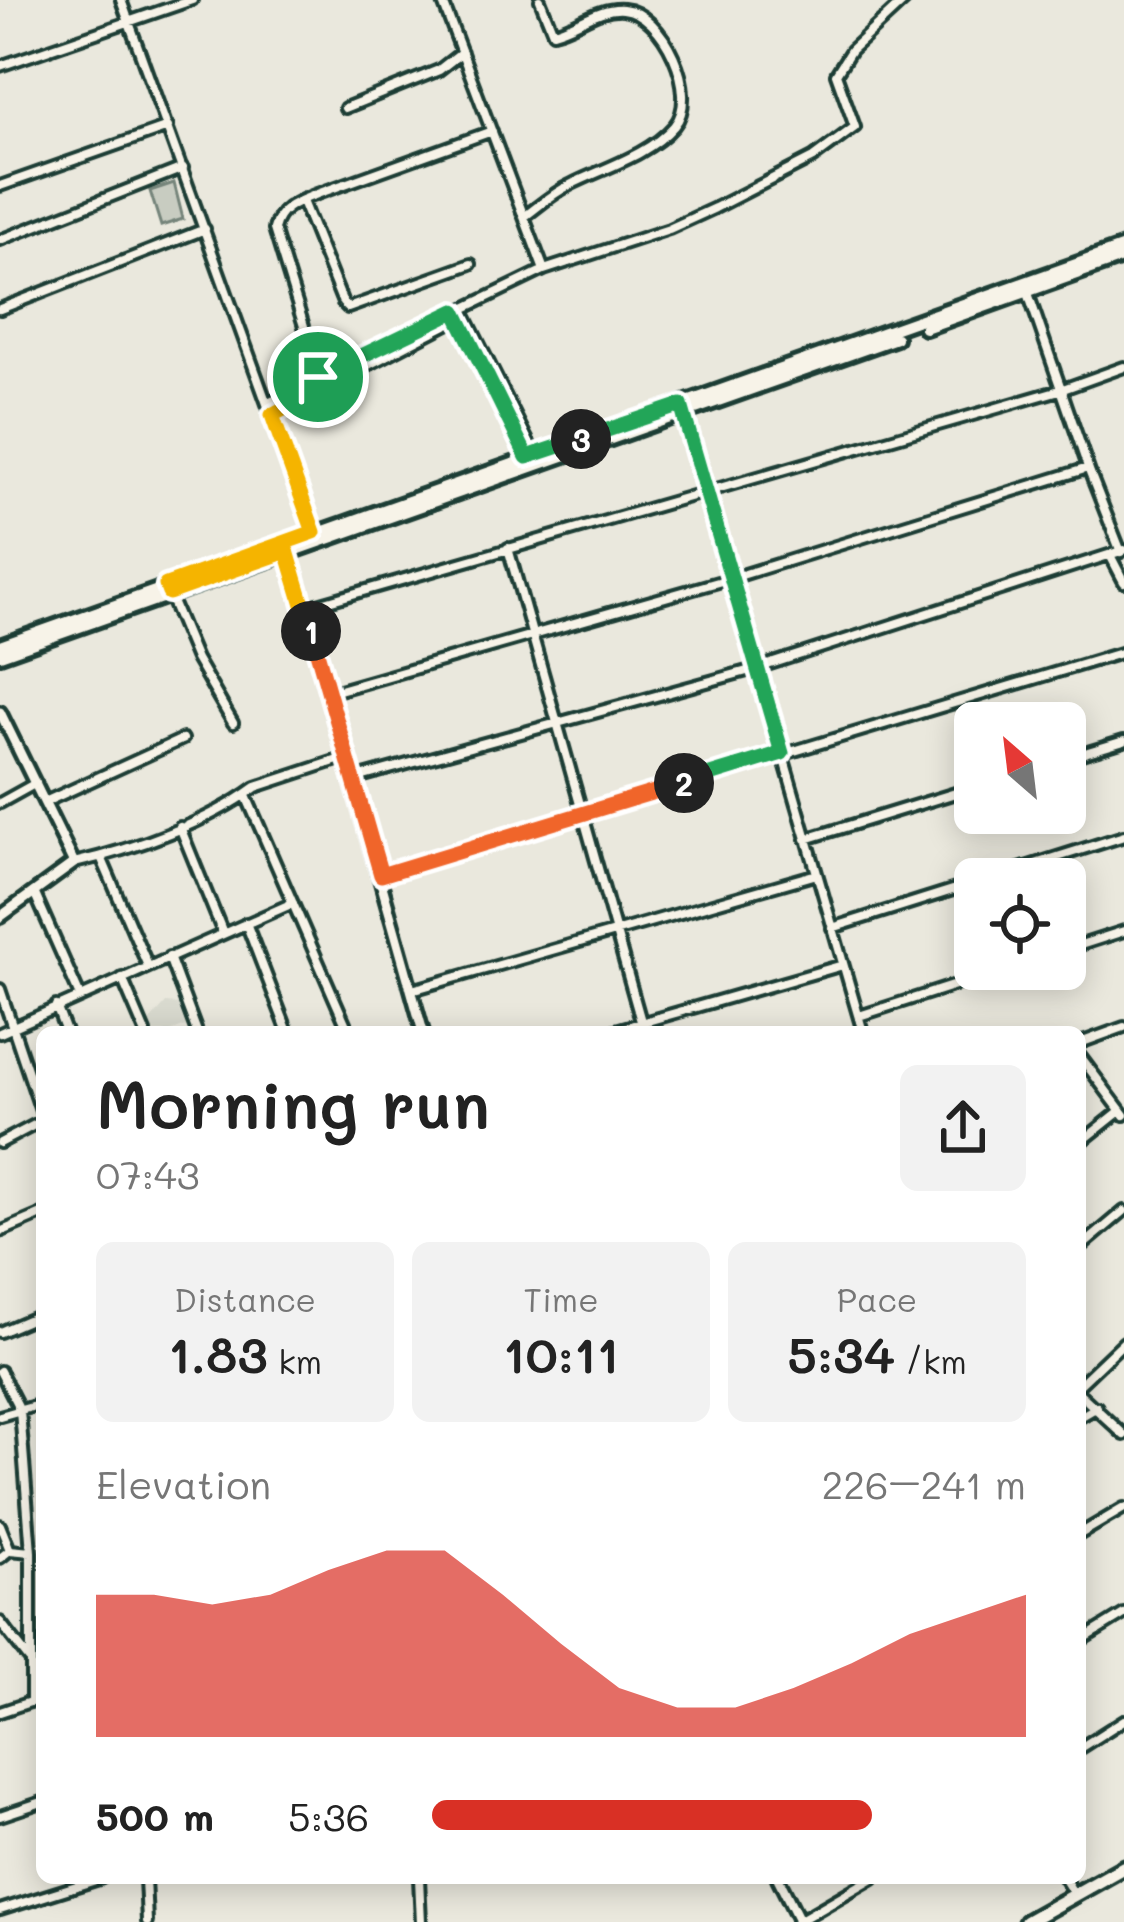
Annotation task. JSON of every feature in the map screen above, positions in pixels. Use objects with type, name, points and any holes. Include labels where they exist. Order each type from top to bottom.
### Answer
[{"type":"highway","points":[[1026,1922],[1124,1867]]},
{"type":"main road","points":[[1019,293],[1124,247]]},
{"type":"main road","points":[[0,646],[1124,256]]},
{"type":"main road","points":[[0,656],[167,589],[287,551],[315,537]]},
{"type":"street","points":[[121,0],[315,537]]},
{"type":"street","points":[[0,66],[192,0]]},
{"type":"street","points":[[444,0],[544,270]]},
{"type":"street","points":[[524,217],[568,185],[611,168],[671,130],[684,104],[683,85],[659,29],[644,14],[620,8],[553,32],[540,0]]},
{"type":"street","points":[[272,415],[544,270],[669,229],[813,158],[855,127],[836,74],[851,50],[904,0]]},
{"type":"street","points":[[345,108],[440,70],[462,52]]},
{"type":"street","points":[[0,186],[168,127]]},
{"type":"street","points":[[323,388],[274,230],[277,217],[302,201],[492,131]]},
{"type":"street","points":[[0,240],[183,168]]},
{"type":"street","points":[[302,201],[348,308],[472,264]]},
{"type":"street","points":[[0,309],[205,229]]},
{"type":"street","points":[[353,779],[758,668],[1123,551],[1088,468],[1064,389],[1019,293]]},
{"type":"street","points":[[268,403],[460,313]]},
{"type":"street","points":[[460,313],[533,460]]},
{"type":"street","points":[[304,608],[1064,389],[1124,367]]},
{"type":"street","points":[[682,409],[862,1026]]},
{"type":"street","points":[[329,693],[732,578],[1088,468]]},
{"type":"street","points":[[508,548],[643,1026]]},
{"type":"street","points":[[287,551],[421,1026]]},
{"type":"street","points":[[1110,555],[1124,582]]},
{"type":"street","points":[[167,589],[196,658],[233,723]]},
{"type":"street","points":[[381,875],[1124,652]]},
{"type":"street","points":[[0,712],[74,863]]},
{"type":"street","points":[[46,802],[183,739]]},
{"type":"street","points":[[1086,753],[1124,741]]},
{"type":"street","points":[[0,916],[74,863],[179,827],[247,798],[256,788],[347,757]]},
{"type":"street","points":[[0,803],[36,783]]},
{"type":"street","points":[[806,839],[954,793]]},
{"type":"street","points":[[247,798],[347,1026]]},
{"type":"street","points":[[179,827],[223,933]]},
{"type":"street","points":[[1054,858],[1124,836]]},
{"type":"street","points":[[101,857],[148,966]]},
{"type":"street","points":[[412,990],[817,874]]},
{"type":"street","points":[[832,928],[954,890]]},
{"type":"street","points":[[34,892],[80,996]]},
{"type":"street","points":[[0,1033],[293,903]]},
{"type":"street","points":[[246,923],[286,1026]]},
{"type":"street","points":[[1086,943],[1124,931]]},
{"type":"street","points":[[169,957],[195,1026]]},
{"type":"street","points":[[646,1026],[843,965]]},
{"type":"street","points":[[122,978],[142,1026]]},
{"type":"street","points":[[859,1016],[954,985]]},
{"type":"street","points":[[0,989],[36,1099]]},
{"type":"street","points":[[56,1006],[64,1026]]},
{"type":"street","points":[[1086,1041],[1124,1028]]},
{"type":"street","points":[[1086,1064],[1122,1113],[1086,1139]]},
{"type":"street","points":[[0,1143],[36,1121]]},
{"type":"street","points":[[1086,1243],[1124,1211]]},
{"type":"street","points":[[0,1232],[36,1217]]},
{"type":"street","points":[[0,1331],[36,1316]]},
{"type":"street","points":[[1086,1378],[1124,1342]]},
{"type":"street","points":[[0,1371],[20,1410],[31,1552],[31,1702]]},
{"type":"street","points":[[1086,1399],[1124,1435]]},
{"type":"street","points":[[0,1416],[36,1406]]},
{"type":"street","points":[[1086,1413],[1097,1407]]},
{"type":"street","points":[[1086,1530],[1124,1508]]},
{"type":"street","points":[[0,1525],[10,1550]]},
{"type":"street","points":[[0,1558],[10,1550],[31,1552]]},
{"type":"street","points":[[1086,1637],[1124,1614]]},
{"type":"street","points":[[0,1622],[29,1660]]},
{"type":"street","points":[[0,1712],[36,1700]]},
{"type":"street","points":[[1086,1744],[1124,1720]]},
{"type":"street","points":[[0,1816],[36,1804]]},
{"type":"street","points":[[0,1910],[83,1884]]},
{"type":"street","points":[[145,1884],[147,1922]]},
{"type":"street","points":[[418,1884],[421,1922]]},
{"type":"street","points":[[781,1884],[798,1922],[863,1884]]},
{"type":"street","points":[[1068,1884],[1074,1895]]},
{"type":"shaded area","points":[[174,183],[183,219],[161,226],[150,191]]},
{"type":"shaded area","points":[[166,1003],[177,1004],[186,1026],[151,1026]]},
{"type":"route","points":[[455,311],[527,457],[681,405],[782,753],[381,875],[287,551],[169,593],[166,585],[314,532],[272,415],[323,388],[318,377],[455,311]]}]
